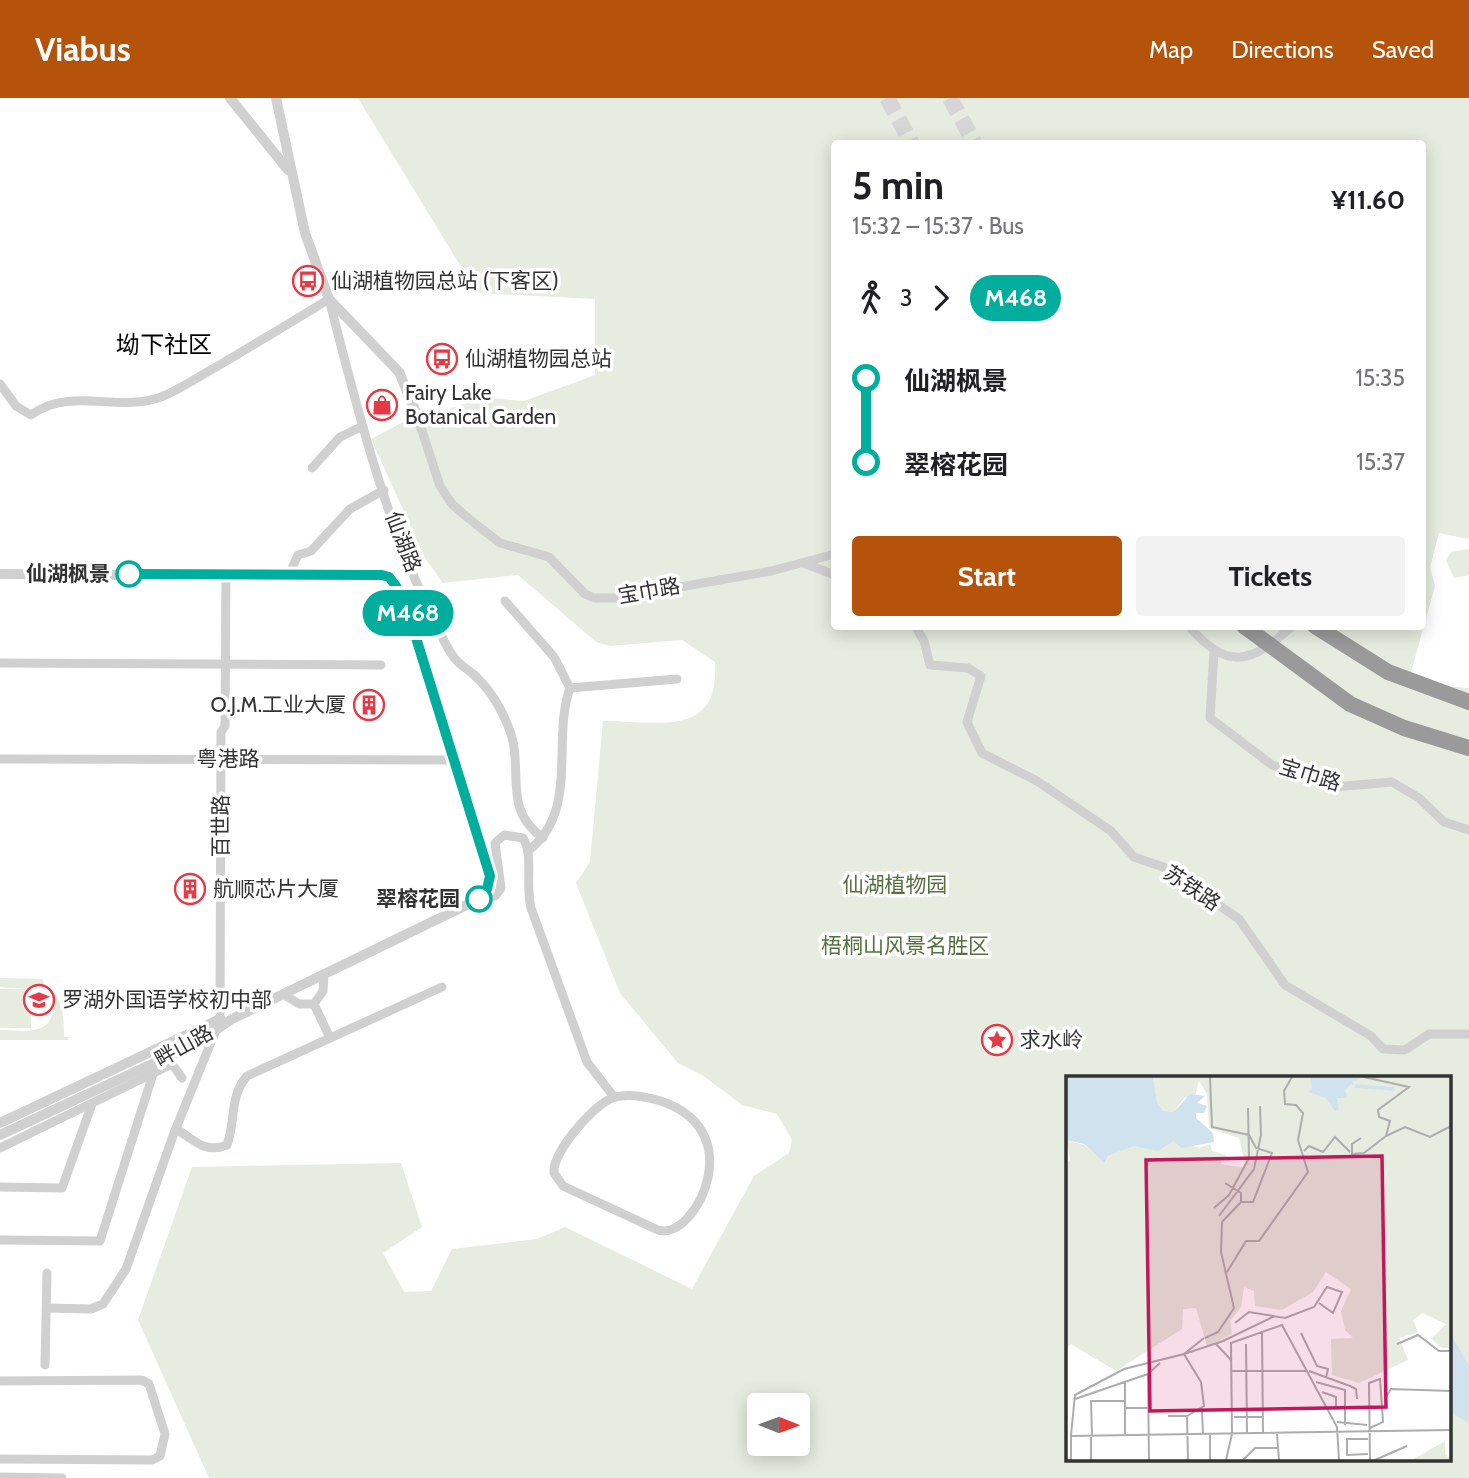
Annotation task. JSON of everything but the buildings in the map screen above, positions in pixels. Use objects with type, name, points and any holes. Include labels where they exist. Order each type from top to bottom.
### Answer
[{"type":"highway","points":[[1249,630],[1350,704],[1404,728],[1469,748]]},
{"type":"highway","points":[[1321,630],[1388,672],[1469,702]]},
{"type":"street","name":"仙湖路","points":[[230,98],[290,172],[304,233],[329,299],[363,426],[433,620],[453,658],[491,692],[509,728],[516,758],[516,793],[520,812],[528,827],[543,838]]},
{"type":"street","points":[[276,98],[290,172]]},
{"type":"street","name":"仙湖路","points":[[329,299],[399,372],[419,421]]},
{"type":"street","points":[[0,384],[16,406],[31,415],[52,402],[65,400],[117,403],[147,401],[185,386],[329,299]]},
{"type":"street","name":"宝巾路","points":[[419,421],[440,486],[452,504],[500,543],[549,557],[585,594],[594,598],[653,592],[831,555]]},
{"type":"street","points":[[312,468],[340,437],[363,426]]},
{"type":"street","points":[[289,575],[298,555],[312,551],[350,509],[384,489]]},
{"type":"street","points":[[802,563],[831,574]]},
{"type":"street","points":[[0,573],[382,575],[392,580],[412,625],[490,876],[482,897],[495,896],[501,888],[494,852],[498,839],[504,835],[518,835],[523,838],[528,851],[526,885],[531,908],[587,1062],[614,1097]]},
{"type":"street","name":"百世路","points":[[220,1019],[221,732],[225,726],[226,574]]},
{"type":"street","points":[[505,601],[554,657],[570,688],[565,702],[562,786],[554,821],[543,838],[528,851]]},
{"type":"street","name":"苏铁路","points":[[917,630],[924,641],[930,665],[968,668],[981,676],[967,722],[982,753],[1037,781],[1111,831],[1134,857],[1163,867],[1239,919],[1285,985],[1371,1036],[1383,1049],[1394,1052],[1405,1050],[1429,1034],[1469,1034]]},
{"type":"street","points":[[1193,630],[1214,652],[1247,657],[1265,651],[1288,630]]},
{"type":"street","name":"宝巾路","points":[[1214,652],[1210,718],[1272,765],[1334,787],[1392,782],[1419,798],[1444,821],[1469,830]]},
{"type":"street","points":[[0,663],[381,666]]},
{"type":"street","points":[[570,688],[677,678]]},
{"type":"street","name":"粤港路","points":[[0,759],[456,760]]},
{"type":"street","name":"畔山路","points":[[0,1135],[197,1043],[232,1019],[482,897]]},
{"type":"street","points":[[314,1004],[323,991],[324,974]]},
{"type":"street","points":[[176,1129],[202,1148],[216,1149],[227,1144],[233,1128],[232,1109],[237,1088],[247,1076],[442,986]]},
{"type":"street","points":[[283,994],[299,1004],[314,1004]]},
{"type":"street","points":[[314,1004],[330,1038]]},
{"type":"street","name":"畔山路","points":[[0,1123],[220,1019]]},
{"type":"street","points":[[47,1308],[91,1309],[103,1304],[126,1269],[176,1129],[216,1030]]},
{"type":"street","points":[[0,1148],[172,1064],[182,1078]]},
{"type":"street","points":[[0,1240],[100,1241],[153,1074]]},
{"type":"street","points":[[638,1096],[664,1101],[686,1113],[702,1133],[711,1157],[710,1179],[676,1230],[658,1230],[563,1185],[556,1179],[553,1168],[559,1153],[597,1107],[614,1097],[638,1096]]},
{"type":"street","points":[[0,1187],[62,1188],[92,1104]]},
{"type":"street","points":[[46,1365],[47,1273]]},
{"type":"street","points":[[0,1381],[142,1380],[149,1384],[166,1434],[160,1456],[152,1460],[0,1460]]},
{"type":"street","points":[[0,1477],[62,1478]]},
{"type":"green space","name":"仙湖植物园","points":[[358,98],[1469,98],[1469,539],[1439,533],[1430,567],[1435,586],[1426,618],[1426,140],[831,140],[831,630],[1423,630],[1408,683],[1469,688],[1469,1478],[209,1478],[138,1320],[192,1167],[401,1163],[422,1227],[383,1253],[404,1292],[431,1291],[452,1249],[537,1239],[565,1227],[692,1289],[754,1176],[789,1153],[792,1140],[777,1114],[742,1105],[702,1075],[678,1063],[620,993],[576,883],[590,862],[603,721],[664,723],[696,715],[707,704],[714,687],[715,662],[682,640],[610,646],[596,642],[518,575],[443,583],[425,558],[371,439],[407,420],[436,414],[483,397],[524,401],[595,375],[595,299],[477,293]]},
{"type":"green space","points":[[1469,549],[1469,575],[1454,578],[1446,560],[1451,552]]},
{"type":"green space","points":[[0,978],[43,979],[44,984],[59,1000],[64,1037],[69,1037],[68,1040],[0,1040],[0,1030],[26,1031],[41,1028],[47,1024],[53,1008],[41,990],[0,987]]},
{"type":"green space","points":[[0,989],[31,989],[31,1028],[0,1028]]},
{"type":"water","points":[[1452,1336],[1469,1366],[1469,1423],[1452,1413]]},
{"type":"tunnel","points":[[887,98],[910,140]]},
{"type":"tunnel","points":[[950,98],[973,140]]},
{"type":"bus line","name":"M468","points":[[129,574],[389,577],[404,601],[456,760],[490,876],[490,883],[479,899]]},
{"type":"place","name":"仙湖植物园总站 (下客区)","points":[[308,281]]},
{"type":"place","name":"仙湖植物园总站","points":[[442,359]]},
{"type":"place","name":"Fairy Lake Botanical Garden","points":[[382,405]]},
{"type":"place","name":"仙湖枫景","points":[[129,574]]},
{"type":"place","name":"O.J.M.工业大厦","points":[[369,705]]},
{"type":"place","name":"航顺芯片大厦","points":[[190,889]]},
{"type":"place","name":"翠榕花园","points":[[479,899]]},
{"type":"place","name":"罗湖外国语学校初中部","points":[[39,1000]]},
{"type":"place","name":"求水岭","points":[[997,1040]]},
{"type":"district","name":"坳下社区","points":[[164,345]]},
{"type":"park label","name":"梧桐山风景名胜区","points":[[905,946]]}]
